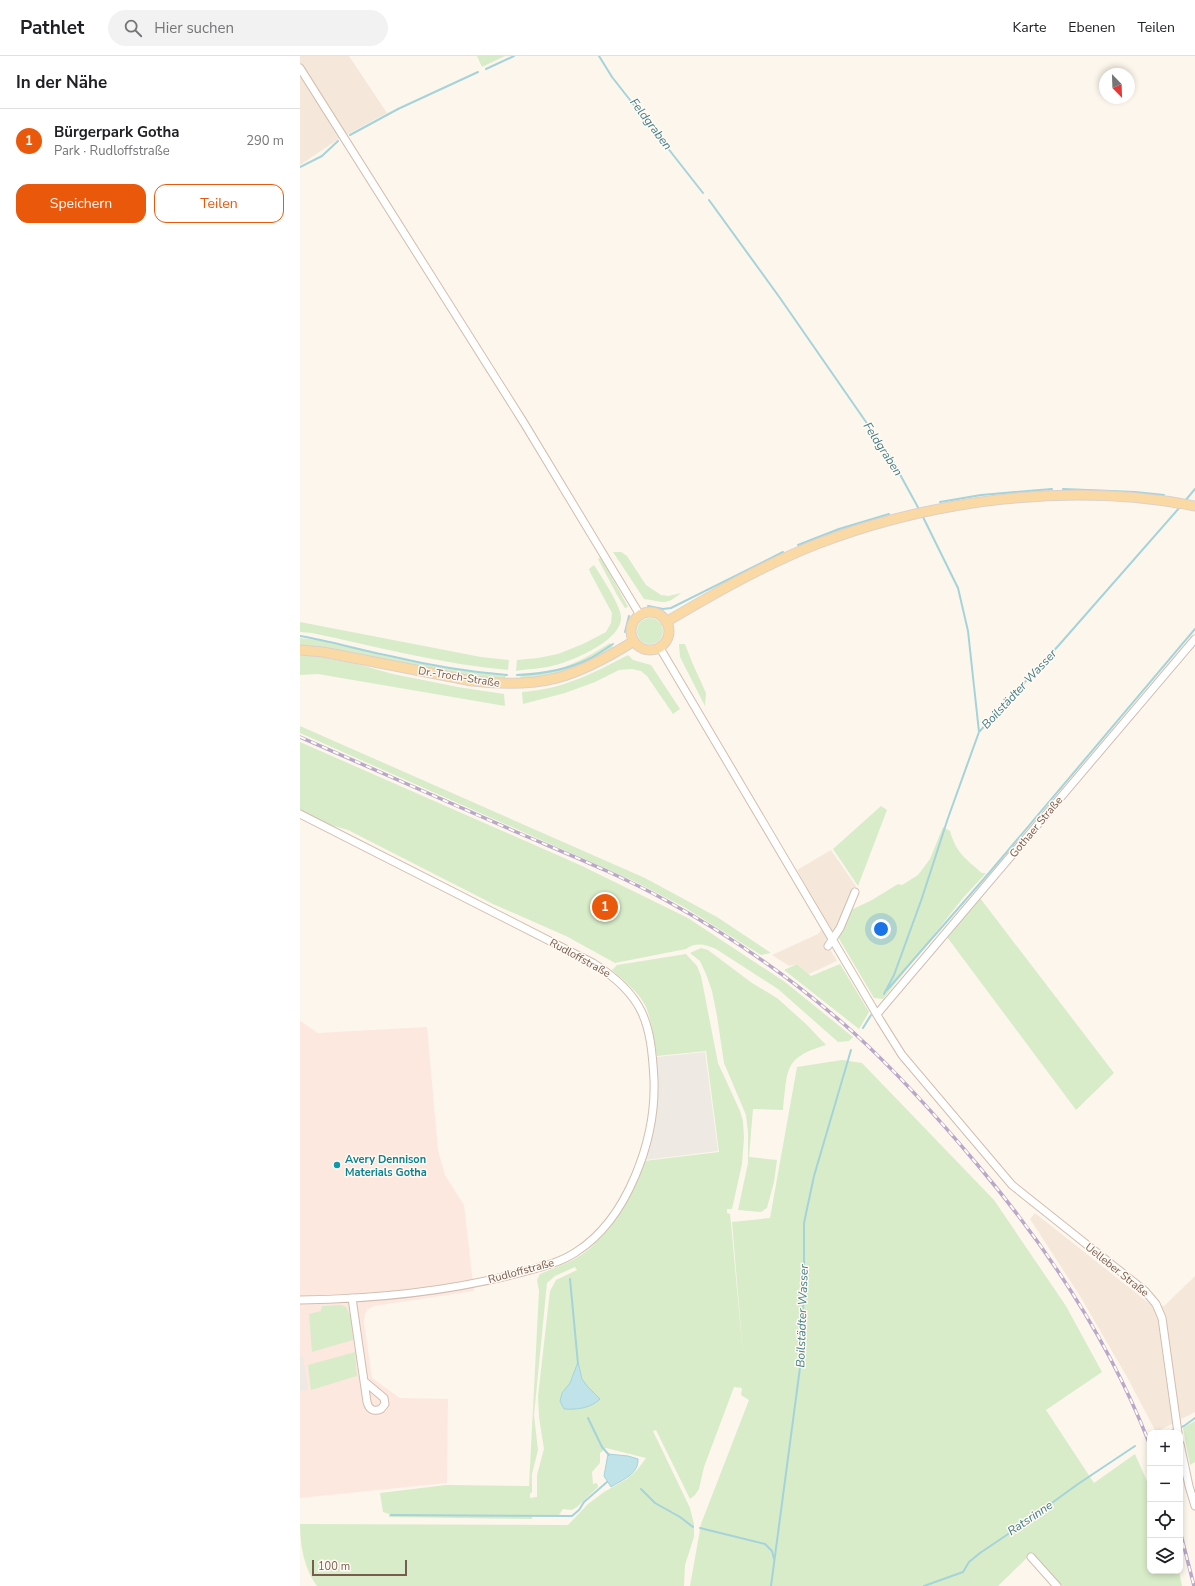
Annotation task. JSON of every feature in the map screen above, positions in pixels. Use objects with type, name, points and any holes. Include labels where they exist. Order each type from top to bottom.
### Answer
[{"type":"main road","points":[[666,622],[720,590],[793,554],[860,529],[911,515],[976,503],[1038,497],[1091,496],[1192,505]]},
{"type":"main road","points":[[646,613],[655,613],[663,617],[666,622],[669,628],[669,636],[660,648],[645,650],[634,641],[632,627],[636,619],[640,616],[646,613]]},
{"type":"main road","name":"Dr.-Troch-Straße","points":[[300,650],[323,652],[472,681],[526,684],[573,674],[605,659],[634,641]]},
{"type":"street","points":[[300,68],[524,423],[640,616]]},
{"type":"street","name":"Gothaer Straße","points":[[877,1014],[1195,639]]},
{"type":"street","name":"Uelleber Straße","points":[[660,648],[902,1055],[1012,1185],[1145,1291],[1156,1304],[1160,1311],[1164,1329],[1177,1429]]},
{"type":"street","name":"Rudloffstraße","points":[[300,814],[555,943],[608,973],[634,997],[641,1011],[648,1031],[654,1085],[646,1145],[641,1160],[627,1192],[611,1220],[588,1244],[556,1262],[503,1277],[387,1296],[300,1300]]},
{"type":"street","points":[[828,946],[840,928],[855,892]]},
{"type":"street","points":[[352,1298],[365,1382]]},
{"type":"street","points":[[1183,1458],[1195,1506]]},
{"type":"street","points":[[1031,1557],[1057,1586]]},
{"type":"shaded area","points":[[300,56],[349,56],[387,113],[337,140],[300,165]]},
{"type":"shaded area","points":[[831,850],[856,886],[836,929],[825,941],[837,961],[809,974],[797,964],[789,966],[772,955],[818,934],[826,923],[797,870]]},
{"type":"shaded area","points":[[300,1021],[318,1033],[427,1027],[438,1150],[445,1175],[464,1205],[474,1291],[374,1306],[368,1309],[365,1314],[364,1322],[372,1378],[400,1398],[448,1399],[447,1483],[300,1498]]},
{"type":"shaded area","points":[[705,1052],[718,1151],[646,1160],[654,1121],[657,1084],[656,1057]]},
{"type":"shaded area","points":[[1035,1213],[1150,1304],[1164,1306],[1195,1276],[1195,1412],[1160,1430],[1155,1430],[1127,1377],[1080,1296],[1030,1219]]},
{"type":"shaded area","points":[[303,1356],[308,1389],[300,1392],[300,1357]]},
{"type":"green space","points":[[477,56],[505,56],[482,67]]},
{"type":"green space","points":[[613,552],[621,552],[627,556],[646,585],[661,595],[669,596],[681,593],[667,602],[644,599]]},
{"type":"green space","points":[[601,557],[628,607],[625,608],[617,595],[598,559]]},
{"type":"green space","points":[[594,565],[610,591],[620,612],[621,617],[619,626],[614,634],[594,649],[561,664],[516,671],[517,660],[558,654],[583,644],[606,632],[611,623],[612,613],[589,569]]},
{"type":"green space","points":[[650,618],[660,621],[663,631],[660,641],[650,644],[640,641],[637,631],[640,621]]},
{"type":"green space","points":[[300,622],[481,657],[509,660],[508,670],[459,664],[312,633],[300,632]]},
{"type":"green space","points":[[300,638],[318,640],[435,666],[506,676],[505,678],[498,679],[484,679],[432,670],[338,650],[300,645]]},
{"type":"green space","points":[[610,643],[613,647],[602,654],[569,669],[521,679],[520,674],[538,673],[573,664]]},
{"type":"green space","points":[[679,644],[685,644],[706,693],[705,706],[680,657]]},
{"type":"green space","points":[[304,654],[357,664],[393,674],[458,687],[504,694],[505,706],[318,674],[300,675],[300,655]]},
{"type":"green space","points":[[628,655],[633,660],[651,665],[680,709],[673,714],[647,676],[641,671],[632,669],[619,670],[595,682],[565,693],[523,704],[522,692],[551,688],[577,680]]},
{"type":"green space","points":[[300,726],[645,878],[717,917],[771,953],[761,955],[684,907],[636,882],[300,733]]},
{"type":"green space","points":[[300,742],[580,865],[688,918],[785,982],[853,1037],[849,1041],[838,1042],[778,989],[712,947],[693,945],[686,949],[615,963],[566,936],[493,904],[348,830],[327,824],[300,810]]},
{"type":"green space","points":[[881,806],[887,810],[858,886],[833,849]]},
{"type":"green space","points":[[943,827],[950,831],[955,845],[962,855],[982,873],[986,873],[963,898],[883,999],[874,998],[838,937],[851,910],[872,900],[898,884],[902,885],[918,875],[930,859]]},
{"type":"green space","points":[[980,898],[1114,1073],[1076,1110],[947,937]]},
{"type":"green space","points":[[701,948],[708,950],[752,983],[777,998],[806,1024],[826,1045],[802,1055],[795,1060],[790,1067],[787,1075],[783,1110],[753,1109],[749,1157],[777,1160],[774,1182],[767,1208],[761,1212],[738,1210],[748,1163],[748,1132],[746,1115],[724,1063],[712,991],[700,961],[690,953]]},
{"type":"green space","points":[[686,954],[697,966],[701,976],[718,1063],[740,1111],[743,1121],[744,1138],[742,1164],[732,1209],[727,1209],[727,1213],[730,1214],[743,1355],[732,1222],[770,1218],[797,1067],[842,1060],[862,1063],[994,1200],[1066,1306],[1102,1372],[1046,1410],[1094,1483],[1135,1454],[1147,1481],[1147,1574],[1180,1574],[1182,1586],[1062,1586],[1032,1553],[998,1586],[690,1586],[701,1524],[749,1400],[741,1395],[742,1388],[734,1387],[704,1467],[699,1489],[690,1499],[656,1430],[653,1431],[690,1508],[694,1524],[694,1537],[685,1565],[684,1586],[317,1586],[306,1564],[301,1540],[300,1524],[568,1525],[588,1504],[604,1492],[627,1479],[637,1470],[646,1458],[606,1448],[600,1453],[600,1463],[592,1472],[593,1484],[597,1483],[598,1487],[577,1507],[572,1510],[563,1509],[559,1515],[532,1515],[532,1519],[389,1517],[389,1514],[383,1512],[380,1493],[446,1485],[529,1486],[539,1291],[537,1280],[540,1274],[578,1257],[589,1249],[608,1230],[629,1198],[644,1161],[719,1152],[706,1051],[657,1056],[646,1007],[635,992],[612,970],[617,965]],"holes":[[[575,1267],[577,1270],[556,1280],[550,1291],[538,1396],[539,1417],[544,1449],[537,1475],[537,1497],[530,1498],[530,1494],[532,1492],[532,1474],[538,1450],[534,1415],[547,1283],[555,1276]],[[578,1363],[582,1379],[588,1387],[600,1399],[562,1393],[570,1383]]]},
{"type":"green space","points":[[797,964],[811,976],[840,964],[869,1012],[859,1029],[784,970]]},
{"type":"green space","points":[[341,1305],[346,1307],[351,1317],[353,1340],[312,1352],[309,1314],[321,1311],[322,1306]]},
{"type":"green space","points":[[355,1352],[357,1376],[311,1390],[308,1365]]},
{"type":"green space","points":[[1195,1421],[1195,1462],[1190,1465],[1183,1428]]},
{"type":"water","points":[[578,1362],[582,1379],[600,1399],[584,1408],[564,1409],[560,1401],[562,1393],[570,1383]]},
{"type":"water","points":[[608,1454],[628,1456],[638,1459],[638,1464],[633,1473],[611,1487],[604,1476]]},
{"type":"waterway","points":[[486,69],[514,56]]},
{"type":"waterway","name":"Feldgraben","points":[[599,56],[612,77],[703,193]]},
{"type":"waterway","points":[[350,135],[398,109],[478,72]]},
{"type":"waterway","points":[[300,167],[322,156],[338,141]]},
{"type":"waterway","name":"Feldgraben","points":[[709,200],[780,298],[891,458],[920,511]]},
{"type":"waterway","points":[[940,502],[981,495],[1052,489]]},
{"type":"waterway","points":[[1063,489],[1135,492],[1164,495]]},
{"type":"waterway","name":"Boilstädter Wasser","points":[[1185,501],[1195,489]]},
{"type":"waterway","name":"Boilstädter Wasser","points":[[884,994],[894,975],[922,898],[948,818],[979,732],[1059,645],[1180,507]]},
{"type":"waterway","points":[[798,545],[839,529],[889,514]]},
{"type":"waterway","name":"Feldgraben","points":[[922,515],[958,588],[968,631],[979,732]]},
{"type":"waterway","points":[[648,606],[663,609],[671,608],[783,552]]},
{"type":"waterway","points":[[625,632],[629,616]]},
{"type":"waterway","points":[[887,990],[989,873],[1195,629]]},
{"type":"waterway","points":[[300,636],[433,665],[507,675]]},
{"type":"waterway","points":[[517,675],[536,674],[563,669],[581,663],[613,644]]},
{"type":"waterway","name":"Boilstädter Wasser","points":[[863,1028],[871,1015]]},
{"type":"waterway","name":"Boilstädter Wasser","points":[[771,1586],[803,1345],[804,1223],[814,1176],[851,1050]]},
{"type":"waterway","points":[[570,1279],[578,1364]]},
{"type":"waterway","points":[[588,1418],[602,1447],[609,1455]]},
{"type":"waterway","name":"Ratsrinne","points":[[1174,1430],[1184,1426],[1195,1418]]},
{"type":"waterway","name":"Ratsrinne","points":[[924,1586],[963,1572],[969,1562],[980,1553],[1135,1446]]},
{"type":"waterway","points":[[391,1515],[572,1516],[579,1510],[584,1502],[607,1482]]},
{"type":"waterway","points":[[641,1489],[655,1503],[680,1517],[693,1527]]},
{"type":"waterway","points":[[700,1528],[765,1544],[772,1551],[774,1559]]},
{"type":"railway","points":[[300,737],[595,866],[667,901],[741,946],[810,996],[832,1014],[870,1048],[917,1096],[976,1163],[1028,1228],[1075,1296],[1096,1332],[1134,1406],[1147,1438]]},
{"type":"railway","points":[[1182,1538],[1194,1586]]},
{"type":"place","name":"Bürgerpark Gotha","points":[[605,907]]},
{"type":"place","name":"Avery Dennison Materials Gotha","points":[[337,1165]]}]
